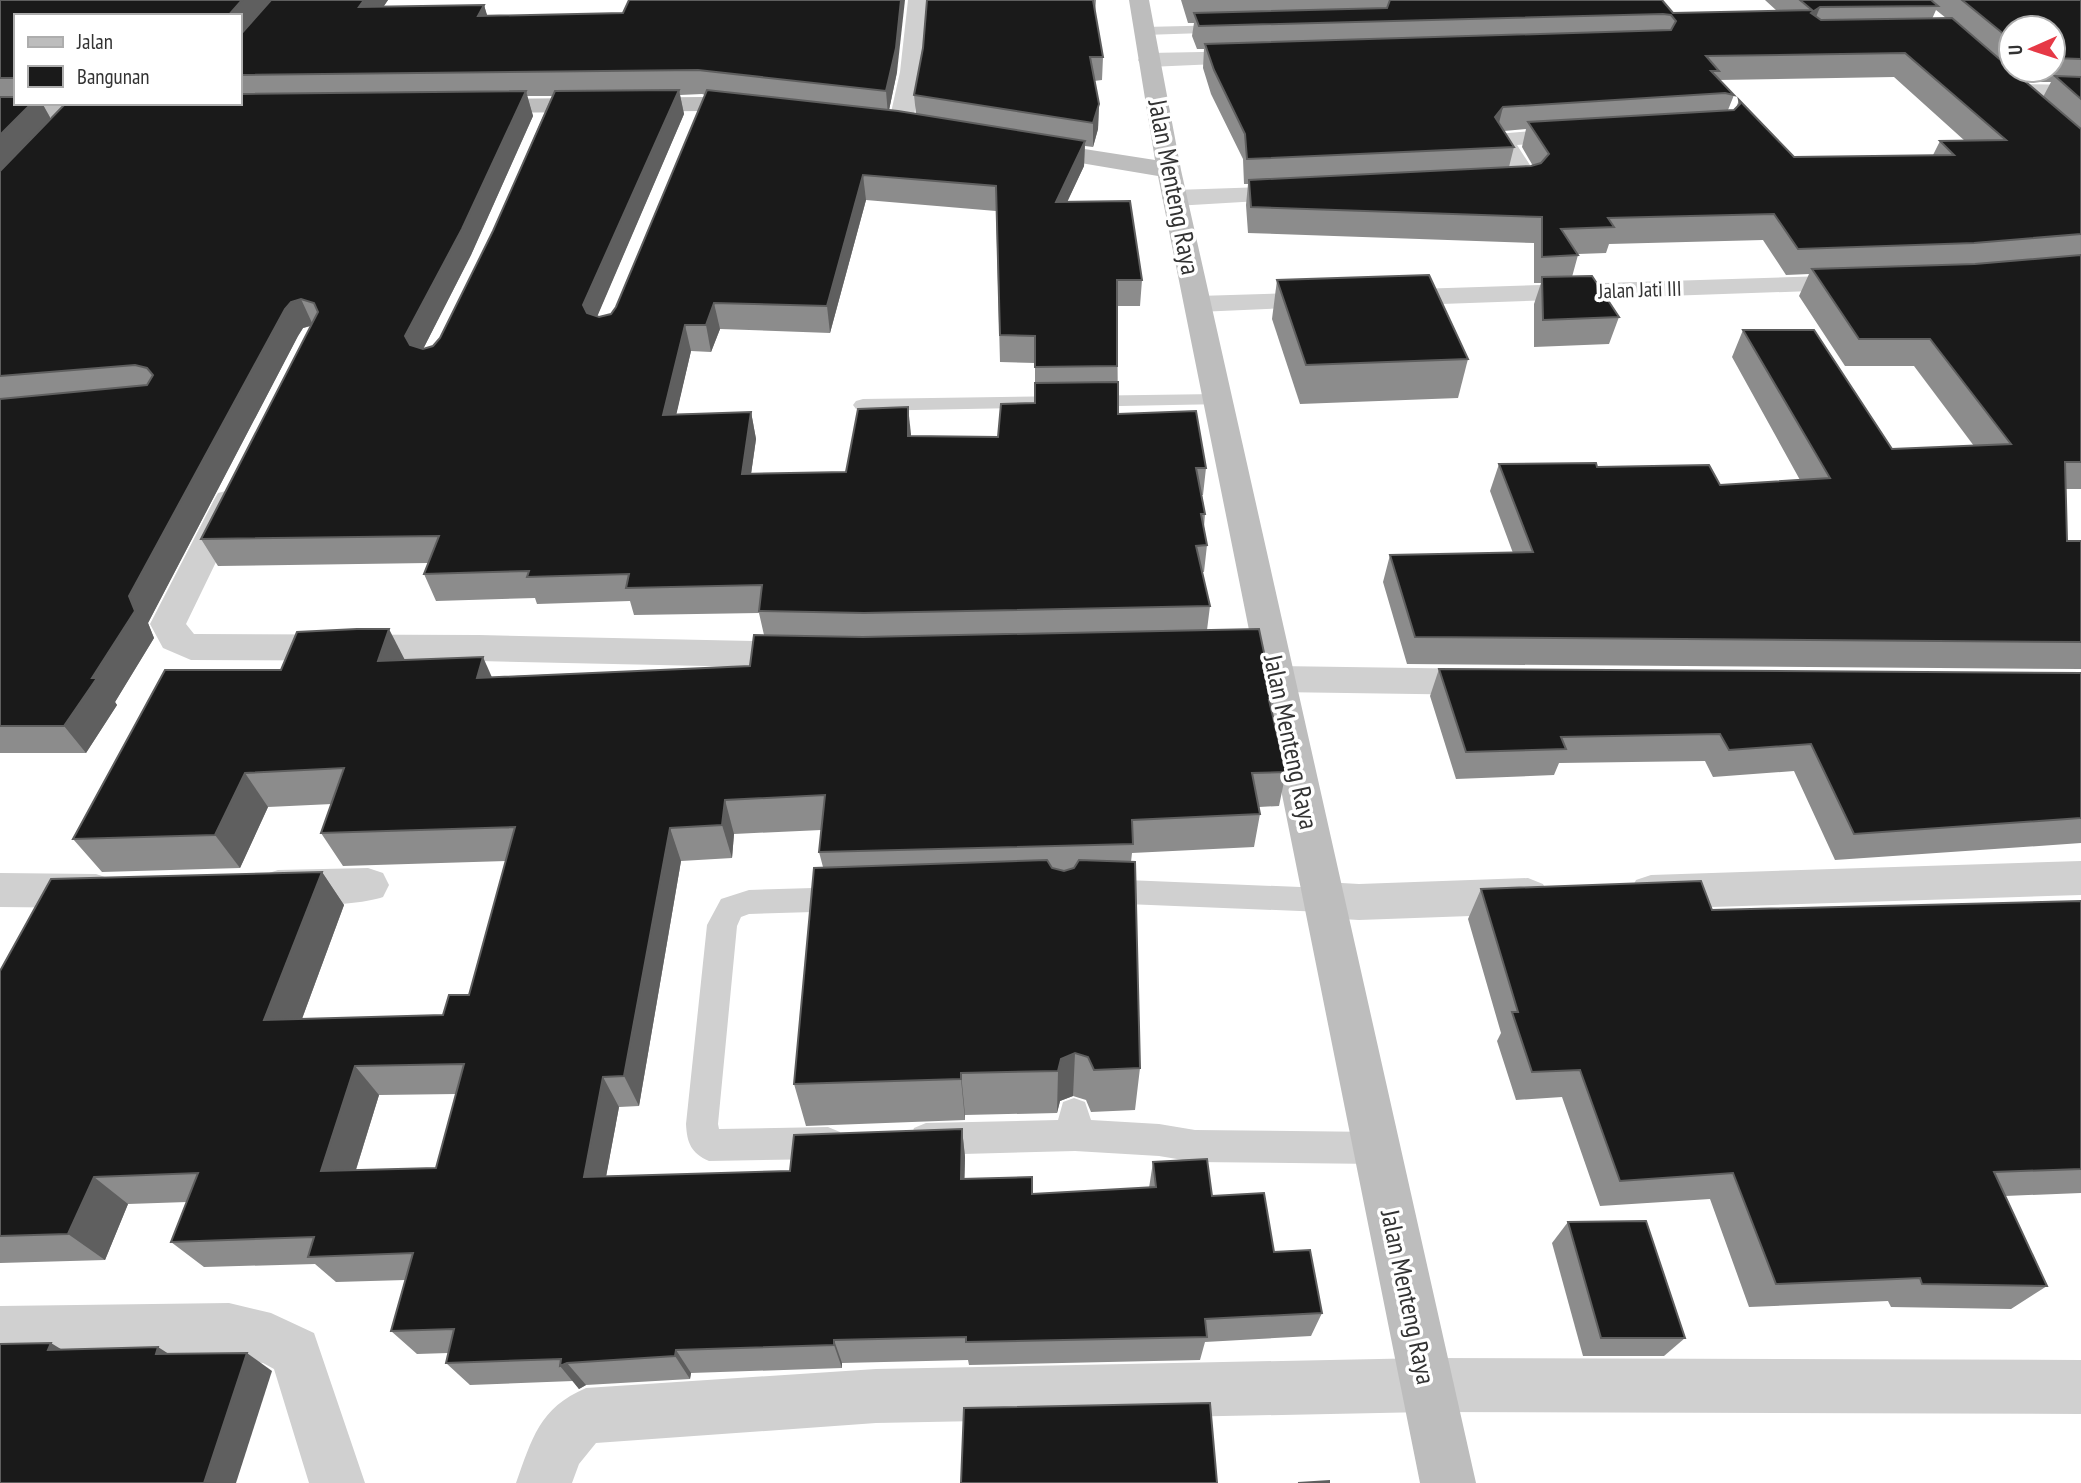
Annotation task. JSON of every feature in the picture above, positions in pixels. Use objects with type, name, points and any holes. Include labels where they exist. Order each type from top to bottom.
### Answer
[{"type":"street","points":[[900,126],[911,72],[918,0]]},
{"type":"street","name":"Jalan Menteng Raya","points":[[1139,0],[1172,184],[1218,400],[1264,659],[1324,900],[1448,1483]]},
{"type":"street","points":[[1149,60],[1280,57]]},
{"type":"street","points":[[1996,76],[2043,117]]},
{"type":"street","points":[[2015,91],[2081,92]]},
{"type":"street","points":[[692,132],[702,104]]},
{"type":"street","points":[[454,107],[702,104],[768,110]]},
{"type":"street","points":[[540,131],[551,106]]},
{"type":"street","points":[[0,112],[140,110]]},
{"type":"street","points":[[52,139],[78,111]]},
{"type":"street","points":[[873,123],[925,130]]},
{"type":"street","points":[[1474,185],[1526,181],[1503,142],[1505,139],[1606,133]]},
{"type":"street","points":[[1016,145],[1172,184],[1319,193]]},
{"type":"street","name":"Jalan Jati III","points":[[1198,304],[1878,282]]},
{"type":"street","points":[[245,470],[168,624],[171,636],[178,643],[191,647],[228,649],[479,648],[840,655]]},
{"type":"street","points":[[1264,659],[1524,682]]},
{"type":"street","points":[[1609,893],[2081,878]]},
{"type":"street","points":[[244,888],[368,885]]},
{"type":"street","points":[[0,890],[134,890]]},
{"type":"street","points":[[1324,900],[1359,902],[1568,895]]},
{"type":"street","points":[[0,1333],[229,1330],[259,1334],[282,1343],[295,1352],[337,1483]]},
{"type":"street","points":[[544,1483],[559,1441],[569,1427],[586,1416],[876,1396],[1427,1385],[2081,1387]]},
{"type":"lane","points":[[1144,30],[1240,29]]},
{"type":"lane","points":[[863,405],[1218,400]]},
{"type":"lane","points":[[1073,891],[1324,900]]},
{"type":"lane","points":[[855,1142],[722,1147],[709,1145],[703,1139],[702,1124],[722,925],[731,908],[749,902],[870,898]]},
{"type":"lane","points":[[895,1140],[1075,1124],[1195,1146],[1377,1148]]},
{"type":"building","points":[[0,0],[242,0],[230,14],[14,14],[14,78],[0,78]]},
{"type":"building","points":[[271,0],[364,0],[359,7],[484,5],[478,16],[623,13],[629,0],[901,0],[896,48],[886,91],[698,70],[242,75],[242,33]]},
{"type":"building","points":[[927,0],[1093,0],[1103,57],[1090,57],[1099,104],[1093,123],[914,95],[923,48]]},
{"type":"building","points":[[1390,0],[1662,0],[1673,13],[1812,10],[1800,0],[1931,0],[1938,6],[1820,7],[1811,13],[1821,20],[1952,18],[1997,57],[1997,84],[2028,84],[2081,129],[2081,234],[1974,243],[1798,249],[1774,214],[1608,218],[1614,227],[1561,229],[1578,255],[1542,257],[1542,217],[1251,207],[1249,180],[1531,166],[1541,163],[1549,154],[1528,122],[1734,110],[1740,104],[1739,100],[1794,157],[1954,155],[1940,141],[2006,140],[1905,53],[1706,56],[1719,71],[1711,71],[1734,95],[1725,93],[1503,107],[1495,117],[1514,147],[1247,159],[1245,134],[1214,70],[1205,44],[1671,30],[1676,21],[1671,15],[1663,14],[1199,26],[1194,13],[1387,8]]},
{"type":"building","points":[[1962,0],[2081,0],[2081,59],[2067,58],[2067,14],[1997,14],[1997,29]]},
{"type":"building","points":[[2067,76],[2081,77],[2081,99],[2064,84],[2067,84]]},
{"type":"building","points":[[679,90],[583,305],[587,313],[599,317],[611,314],[616,307],[707,90],[898,111],[1085,141],[1056,202],[1130,201],[1142,280],[1117,280],[1117,366],[1035,367],[1035,336],[1000,335],[996,186],[863,175],[827,306],[714,303],[706,325],[685,325],[663,415],[751,412],[742,474],[846,472],[858,409],[908,407],[908,436],[998,437],[1001,404],[1035,403],[1035,383],[1118,382],[1118,414],[1196,411],[1206,468],[1196,468],[1205,514],[1201,514],[1207,545],[1196,546],[1210,606],[864,613],[759,611],[762,585],[626,588],[629,574],[527,577],[529,571],[424,574],[439,536],[201,539],[318,312],[314,303],[301,299],[291,302],[285,309],[129,596],[135,611],[92,678],[97,678],[64,726],[0,726],[0,399],[147,385],[153,375],[147,368],[135,365],[0,376],[0,171],[64,105],[242,105],[242,94],[526,91],[462,229],[405,336],[410,345],[423,349],[433,346],[440,338],[493,231],[555,91]]},
{"type":"building","points":[[0,97],[14,97],[14,105],[30,105],[0,135]]},
{"type":"building","points":[[2081,255],[2081,462],[2065,462],[2067,541],[2081,541],[2081,642],[1415,637],[1390,555],[1533,552],[1499,464],[1596,463],[1597,467],[1709,465],[1720,485],[1830,478],[1743,330],[1814,330],[1892,449],[2011,444],[1930,339],[1859,339],[1812,269],[1975,264]]},
{"type":"building","points":[[1429,275],[1468,359],[1306,365],[1277,280]]},
{"type":"building","points":[[1592,276],[1619,317],[1543,320],[1542,277]]},
{"type":"building","points":[[389,629],[378,661],[483,657],[477,678],[750,666],[754,635],[863,637],[1259,629],[1274,700],[1269,700],[1286,772],[1252,773],[1260,814],[1132,820],[1133,844],[819,852],[825,795],[725,800],[722,825],[670,828],[624,1076],[603,1077],[584,1177],[790,1171],[794,1135],[962,1129],[961,1179],[1032,1177],[1032,1194],[1156,1187],[1153,1162],[1207,1159],[1212,1196],[1264,1193],[1274,1252],[1310,1250],[1322,1313],[1205,1319],[1207,1337],[966,1342],[966,1337],[834,1340],[834,1345],[676,1350],[675,1356],[567,1363],[560,1366],[561,1359],[446,1363],[454,1329],[391,1331],[413,1253],[308,1257],[314,1237],[171,1242],[198,1173],[94,1177],[68,1234],[0,1236],[0,971],[51,879],[322,872],[264,1020],[443,1015],[449,995],[469,995],[515,827],[321,833],[344,768],[245,773],[215,835],[73,839],[165,670],[281,670],[297,632]],"holes":[[[464,1064],[436,1168],[321,1171],[355,1066]]]},
{"type":"building","points":[[1439,669],[2081,673],[2081,818],[1854,834],[1811,744],[1729,750],[1720,734],[1561,737],[1566,749],[1466,752]]},
{"type":"building","points":[[1047,860],[1052,868],[1064,871],[1074,868],[1079,860],[1135,862],[1140,1068],[1094,1070],[1088,1057],[1075,1053],[1061,1059],[1058,1071],[961,1073],[961,1079],[794,1084],[814,868]]},
{"type":"building","points":[[1701,881],[1712,910],[2081,901],[2081,1169],[1994,1172],[2047,1286],[1922,1284],[1920,1278],[1776,1284],[1733,1173],[1620,1181],[1580,1070],[1532,1072],[1512,1012],[1518,1012],[1481,889]]},
{"type":"building","points":[[1646,1221],[1685,1338],[1601,1338],[1568,1222]]},
{"type":"building","points":[[51,1343],[48,1350],[158,1347],[156,1354],[247,1353],[204,1483],[0,1483],[0,1344]]},
{"type":"building","points":[[1210,1403],[1217,1483],[961,1483],[964,1408]]},
{"type":"building","points":[[1329,1481],[1329,1483],[1298,1483]]}]
